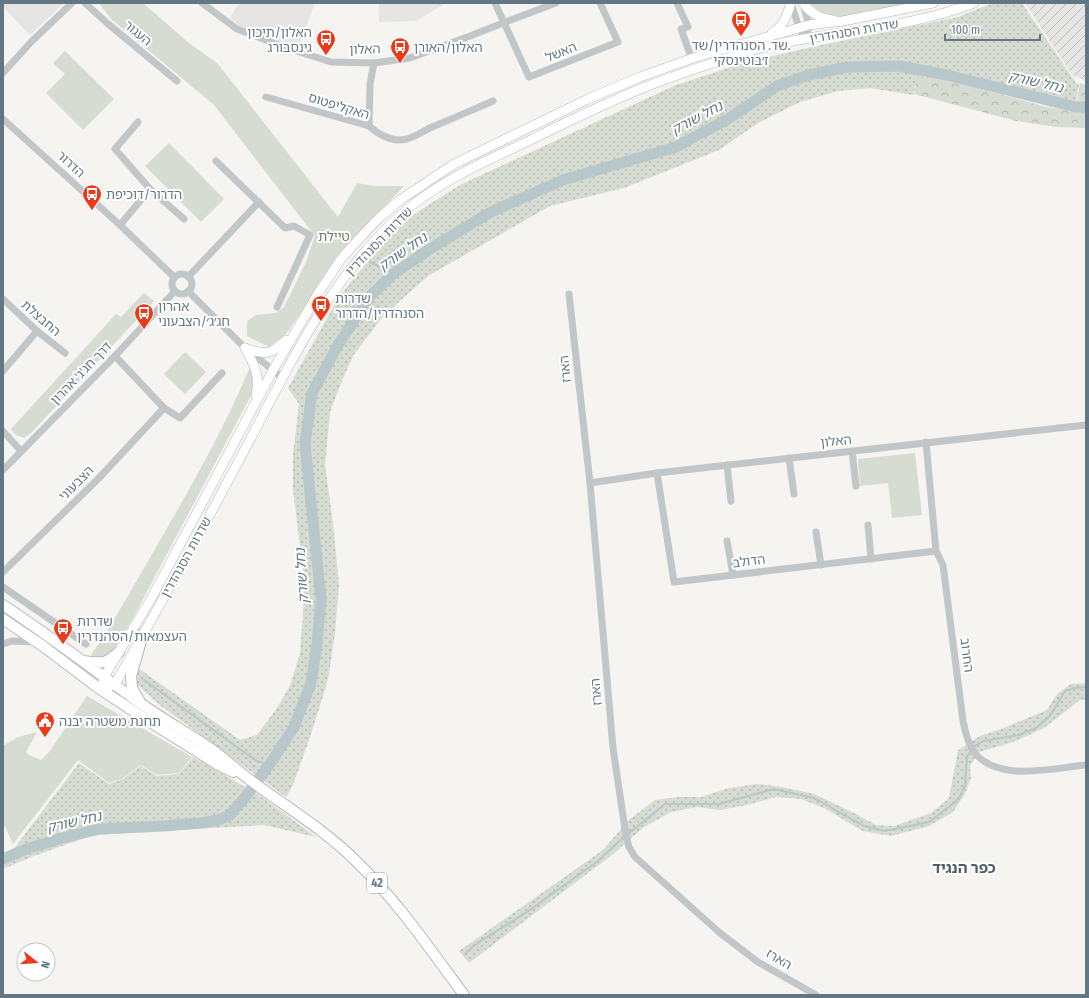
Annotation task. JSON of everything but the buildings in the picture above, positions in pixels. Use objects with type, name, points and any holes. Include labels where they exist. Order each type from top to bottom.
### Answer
[{"type":"highway","name":"42","points":[[3,605],[141,703],[215,752],[251,781]]},
{"type":"highway","name":"42","points":[[3,619],[102,690],[217,764],[269,792],[324,833],[356,861],[381,886],[411,923],[464,995]]},
{"type":"highway","points":[[141,703],[132,688],[131,676],[144,634]]},
{"type":"highway","points":[[81,661],[110,661],[119,652]]},
{"type":"main road","points":[[764,37],[780,27],[787,15],[791,3]]},
{"type":"main road","points":[[803,3],[814,15],[842,21]]},
{"type":"main road","name":"שדרות הסנהדרין","points":[[102,690],[104,677],[151,599],[273,370],[318,292],[358,240],[379,218],[400,200],[448,167],[588,98],[640,77],[693,58],[809,25],[842,21],[933,3]]},
{"type":"main road","name":"שדרות הסנהדרין","points":[[115,684],[144,634],[283,378],[330,296],[347,273],[391,224],[412,206],[434,189],[485,161],[602,105],[645,87],[739,54],[806,39],[916,20],[939,15],[974,3]]},
{"type":"main road","points":[[245,348],[263,353],[275,350],[280,347],[298,326]]},
{"type":"main road","points":[[245,348],[258,372],[257,392],[250,414]]},
{"type":"main road","points":[[102,690],[115,684]]},
{"type":"street","points":[[3,73],[31,42],[72,3]]},
{"type":"street","name":"העגור","points":[[85,3],[177,81]]},
{"type":"street","name":"האלון","points":[[202,3],[237,29],[287,48],[331,62],[374,63],[410,58],[556,3]]},
{"type":"street","points":[[494,3],[503,22]]},
{"type":"street","name":"האשל","points":[[503,22],[529,77],[618,42],[600,3]]},
{"type":"street","points":[[677,3],[688,26],[680,29],[690,54]]},
{"type":"street","points":[[791,3],[799,28],[806,39]]},
{"type":"street","points":[[803,3],[809,25],[806,39]]},
{"type":"street","points":[[369,126],[370,84],[374,63]]},
{"type":"street","name":"האקליפטוס","points":[[266,97],[369,126],[388,138],[398,140],[412,137],[429,128],[492,101]]},
{"type":"street","name":"הדרור","points":[[3,119],[120,225],[174,278]]},
{"type":"street","points":[[138,122],[115,150],[150,189],[184,219]]},
{"type":"street","points":[[216,161],[285,228],[294,226],[310,235],[277,307]]},
{"type":"street","points":[[120,225],[150,189]]},
{"type":"street","points":[[188,277],[259,202]]},
{"type":"street","points":[[181,274],[188,277],[191,284],[188,291],[183,294],[175,291],[172,286],[174,278],[181,274]]},
{"type":"street","name":"דרך חג'ג' אהרון","points":[[3,470],[115,356],[175,291]]},
{"type":"street","points":[[188,291],[245,348],[283,378]]},
{"type":"street","name":"הארז","points":[[569,294],[590,483],[613,748],[627,840],[635,858],[720,933],[758,962],[816,995]]},
{"type":"street","name":"החבצלת","points":[[3,299],[37,331],[65,353]]},
{"type":"street","points":[[3,371],[37,331]]},
{"type":"street","points":[[115,356],[164,408],[180,418],[222,373]]},
{"type":"street","name":"הצבעוני","points":[[3,572],[98,479],[164,408]]},
{"type":"street","name":"האלון","points":[[590,483],[656,473],[1086,425]]},
{"type":"street","points":[[3,431],[21,451]]},
{"type":"street","name":"החרוב","points":[[926,442],[936,551],[943,565],[963,721],[970,744],[981,759],[998,768],[1020,772],[1086,765]]},
{"type":"street","points":[[852,451],[856,486]]},
{"type":"street","points":[[789,458],[794,494]]},
{"type":"street","points":[[727,465],[731,501]]},
{"type":"street","name":"הדולב","points":[[656,473],[674,582],[936,551]]},
{"type":"street","points":[[868,525],[871,559]]},
{"type":"street","points":[[816,532],[821,565]]},
{"type":"street","points":[[727,542],[733,575]]},
{"type":"street","points":[[3,587],[86,644]]},
{"type":"street","points":[[3,644],[12,641],[36,642]]},
{"type":"shaded area","points":[[3,3],[64,3],[30,35],[3,7]]},
{"type":"shaded area","points":[[239,3],[315,3],[299,46],[292,46],[241,27],[230,18]]},
{"type":"shaded area","points":[[379,3],[446,3],[416,21],[379,22]]},
{"type":"shaded area","points":[[1025,3],[1086,3],[1086,81],[1072,75]]},
{"type":"green space","name":"טיילת","points":[[99,3],[143,3],[189,43],[218,64],[338,217],[357,183],[375,186],[404,186],[364,229],[323,281],[286,334],[269,347],[247,336],[247,321],[256,315],[276,313],[284,307],[306,262],[315,236],[214,105],[111,19]]},
{"type":"green space","points":[[809,3],[920,3],[842,17],[823,13]]},
{"type":"green space","points":[[992,3],[1022,3],[1076,83],[1079,84],[1075,109],[1051,107],[946,78],[919,76],[913,95],[870,88],[838,91],[800,102],[758,123],[719,150],[624,188],[550,206],[428,276],[383,316],[353,356],[330,412],[325,465],[333,523],[339,585],[335,632],[329,674],[324,693],[293,785],[286,797],[157,703],[137,684],[138,668],[240,740],[257,735],[275,711],[290,686],[300,653],[304,577],[293,490],[293,455],[299,404],[288,388],[339,297],[385,239],[416,213],[460,185],[676,85],[740,64],[807,48],[958,17]]},
{"type":"green space","points":[[65,51],[114,99],[83,130],[46,93],[65,74],[53,63]]},
{"type":"green space","points":[[918,76],[946,79],[1050,108],[1076,109],[1080,83],[1086,85],[1086,128],[1056,127],[1016,121],[914,94]]},
{"type":"green space","points":[[169,143],[224,199],[201,222],[145,166]]},
{"type":"green space","points":[[144,293],[154,301],[32,432],[24,438],[16,435],[11,429],[116,314],[121,317]]},
{"type":"green space","points":[[185,352],[206,372],[185,394],[164,374]]},
{"type":"green space","points":[[250,367],[255,388],[133,618],[113,651],[101,659],[91,655],[124,603],[193,482],[229,414]]},
{"type":"green space","points":[[915,453],[922,515],[892,518],[888,483],[860,486],[858,459]]},
{"type":"green space","points":[[1086,683],[1086,700],[1080,700],[1044,728],[1013,742],[979,752],[970,766],[971,778],[965,794],[953,812],[929,826],[891,836],[863,831],[824,808],[801,799],[776,797],[747,805],[720,810],[697,807],[671,812],[644,827],[612,855],[469,963],[459,951],[603,850],[630,819],[655,800],[679,797],[701,797],[729,788],[757,784],[782,787],[814,794],[876,825],[894,826],[931,813],[949,798],[958,750],[980,736],[1047,710],[1057,694],[1071,684]]},
{"type":"green space","points":[[87,696],[192,757],[179,773],[157,775],[141,765],[122,779],[109,783],[78,760],[13,844],[3,822],[3,746],[18,737],[37,732],[26,752],[29,755],[41,760],[50,751]]},
{"type":"green space","points":[[193,757],[259,795],[316,837],[264,825],[93,835],[34,856],[3,869],[3,856],[12,851],[79,763],[109,784],[123,779],[141,766],[157,776],[179,774]]},
{"type":"waterway","name":"נחל שורק","points":[[3,859],[26,849],[100,829],[164,826],[218,820],[230,815],[272,761],[294,727],[311,683],[317,644],[321,599],[305,444],[312,393],[338,345],[370,296],[393,274],[430,249],[491,212],[563,180],[676,147],[728,119],[777,86],[809,75],[847,67],[899,66],[947,75],[1076,107],[1086,107]]},
{"type":"waterway","points":[[368,261],[393,274]]},
{"type":"waterway","points":[[144,680],[255,760],[266,764],[272,761]]},
{"type":"waterway","points":[[973,747],[983,741],[1019,735],[1036,728],[1050,716],[1065,691],[1086,687]]},
{"type":"waterway","points":[[628,834],[665,804],[719,804],[774,789],[814,798],[864,826],[885,831],[929,822],[959,799],[965,785],[967,756],[971,751]]},
{"type":"waterway","points":[[465,954],[473,946],[527,912],[598,861],[624,837]]},
{"type":"place","name":"שד. הסנהדרין/שד. ז׳בוטינסקי","points":[[741,37]]},
{"type":"place","name":"האלון/תיכון גינסבורג","points":[[326,56]]},
{"type":"place","name":"האלון/האורן","points":[[400,64]]},
{"type":"place","name":"הדרור/דוכיפת","points":[[92,211]]},
{"type":"place","name":"שדרות הסנהדרין/הדרור","points":[[321,322]]},
{"type":"place","name":"אהרון חג׳ג׳/הצבעוני","points":[[144,330]]},
{"type":"place","name":"שדרות העצמאות/הסהנדרין","points":[[63,645]]},
{"type":"place","name":"תחנת משטרה יבנה","points":[[45,738]]},
{"type":"district","name":"כפר הנגיד","points":[[964,868]]}]
